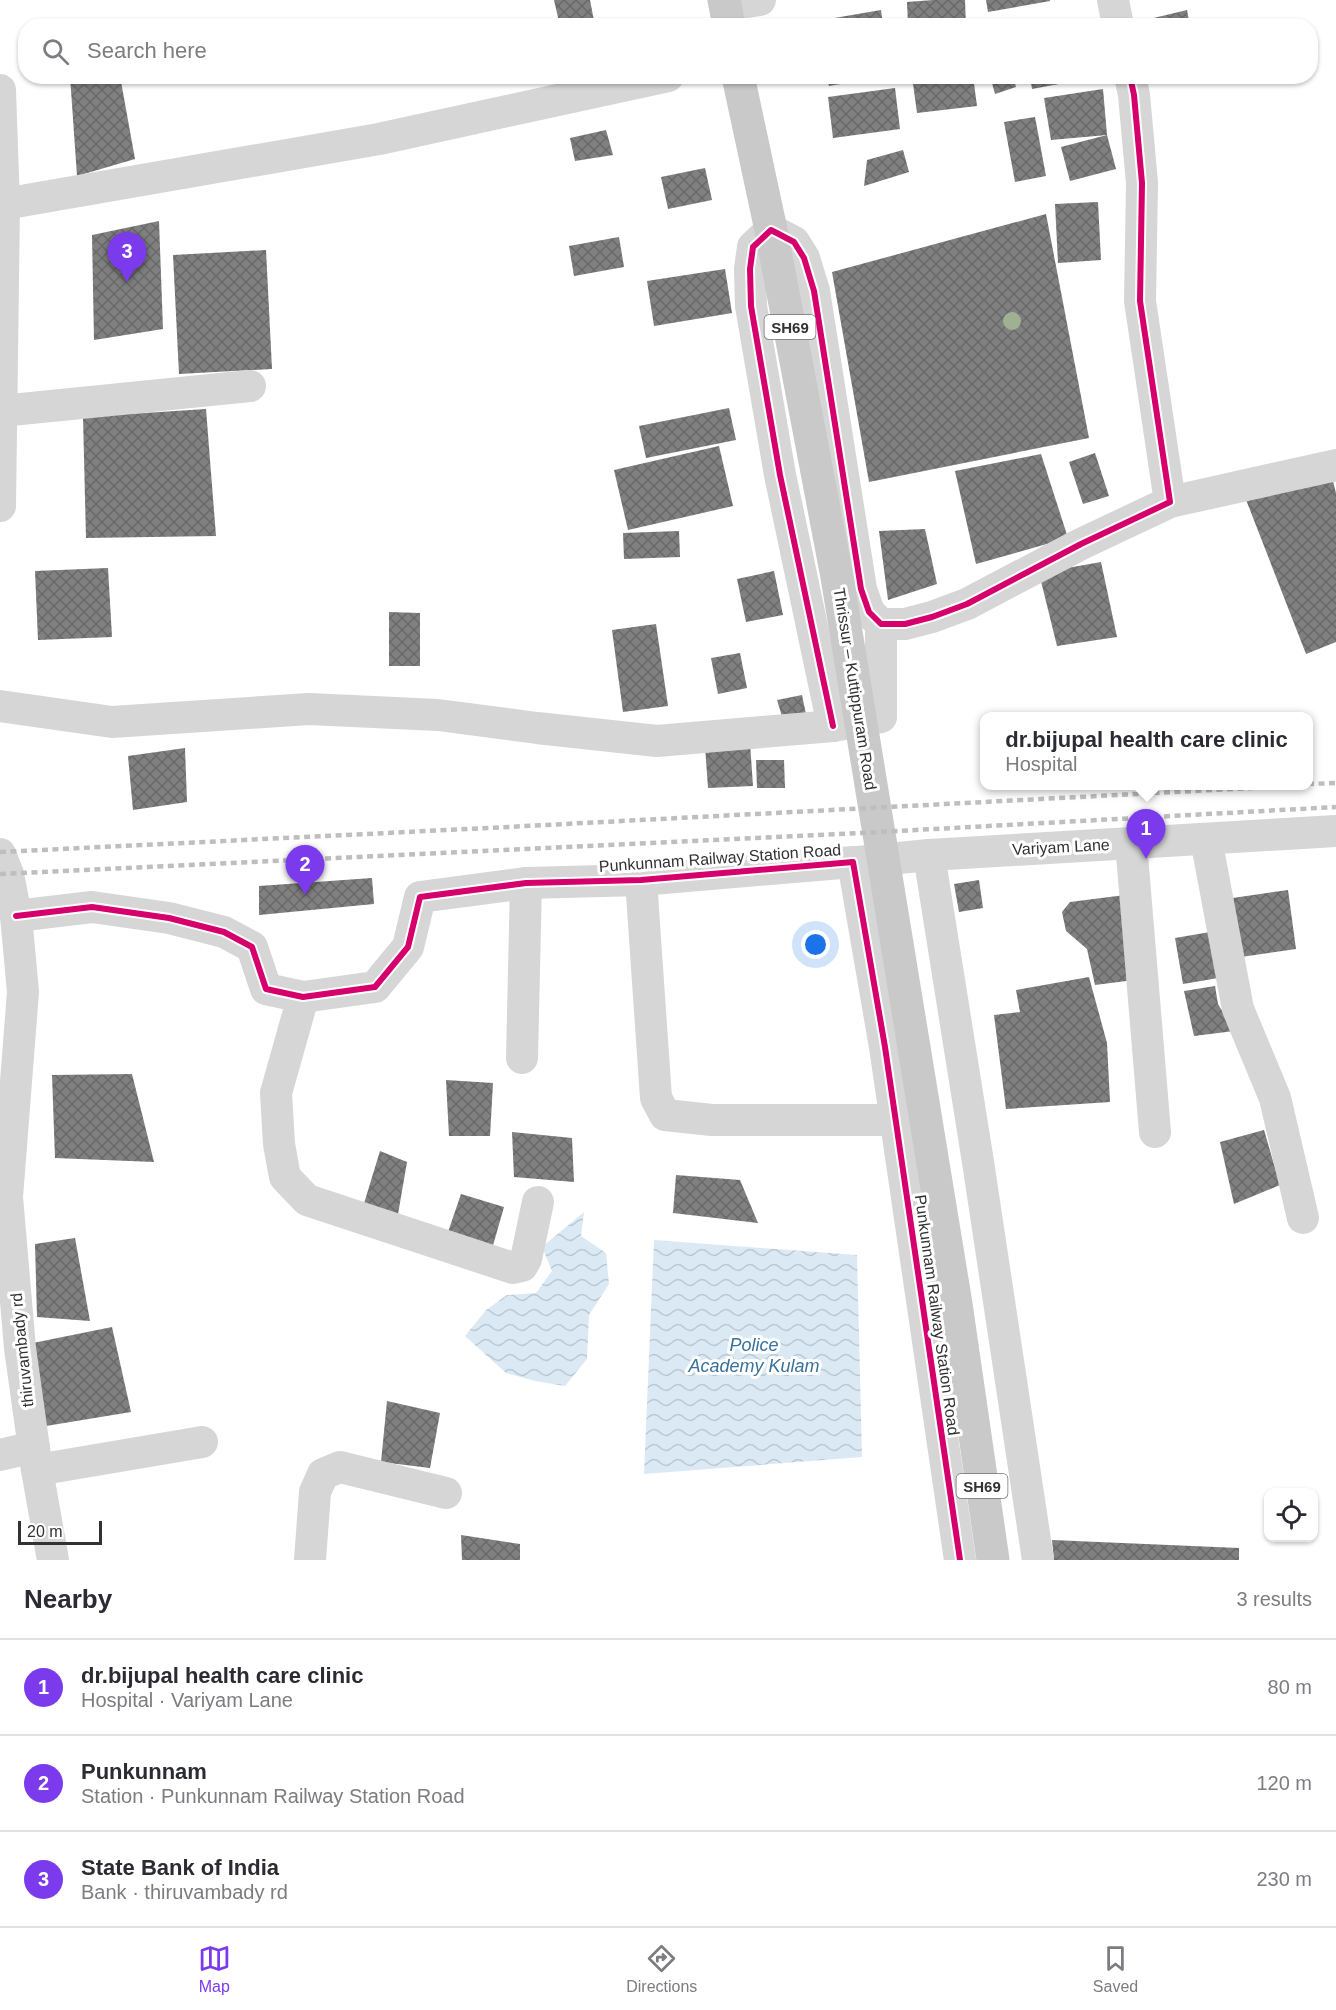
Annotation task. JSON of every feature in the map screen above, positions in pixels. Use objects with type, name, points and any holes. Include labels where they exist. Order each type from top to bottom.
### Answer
[{"type":"main road","name":"Thrissur – Kuttippuram Road","points":[[740,84],[771,230],[837,577],[956,1304],[993,1560]]},
{"type":"street","points":[[726,10],[760,0]]},
{"type":"street","points":[[1113,0],[1116,18]]},
{"type":"street","points":[[4,204],[379,139],[631,84]]},
{"type":"street","points":[[1132,84],[1142,183],[1140,301],[1170,502]]},
{"type":"street","points":[[0,90],[4,204],[0,506]]},
{"type":"street","points":[[833,726],[780,475],[751,306],[750,269],[753,247],[771,230],[794,242],[804,258],[814,291],[861,589],[868,612],[881,624],[905,624],[967,604],[1081,544],[1170,502],[1336,465]]},
{"type":"street","points":[[1,411],[250,386]]},
{"type":"street","points":[[0,706],[112,722],[309,709],[438,715],[657,741],[833,726],[881,717],[881,624]]},
{"type":"street","name":"Variyam Lane","points":[[854,862],[929,855],[1336,831]]},
{"type":"street","points":[[1206,839],[1238,1009],[1275,1098],[1303,1218]]},
{"type":"street","points":[[1131,843],[1155,1132]]},
{"type":"street","name":"thiruvambady rd","points":[[0,854],[8,874],[16,916],[23,992],[4,1196],[20,1348],[35,1459],[53,1560]]},
{"type":"street","points":[[929,855],[1038,1560]]},
{"type":"street","name":"Punkunnam Railway Station Road","points":[[16,916],[92,907],[170,918],[224,932],[252,947],[266,989],[303,997],[375,987],[408,947],[420,897],[526,883],[641,880],[854,862],[873,974],[960,1560]]},
{"type":"street","points":[[641,880],[656,1098],[665,1115],[712,1120],[894,1120]]},
{"type":"street","points":[[522,1058],[526,883]]},
{"type":"street","points":[[303,997],[276,1093],[279,1144],[285,1177],[307,1200],[513,1269],[522,1266],[526,1259],[538,1202]]},
{"type":"street","points":[[934,1395],[1011,1383]]},
{"type":"street","points":[[0,1455],[35,1459],[202,1442]]},
{"type":"street","points":[[310,1560],[315,1492],[323,1474],[340,1467],[446,1493]]},
{"type":"water","points":[[584,1212],[581,1236],[606,1253],[609,1284],[589,1315],[587,1359],[565,1386],[506,1373],[465,1336],[486,1310],[507,1295],[536,1293],[552,1271],[542,1247]]},
{"type":"water","name":"Police Academy Kulam","points":[[654,1240],[857,1255],[862,1457],[644,1474]]},
{"type":"building","points":[[554,0],[590,0],[593,18],[558,18]]},
{"type":"building","points":[[965,0],[966,18],[908,18],[907,2]]},
{"type":"building","points":[[986,0],[1050,0],[1050,1],[988,12]]},
{"type":"building","points":[[881,10],[882,18],[834,18]]},
{"type":"building","points":[[1187,10],[1188,18],[1154,18]]},
{"type":"building","points":[[71,84],[121,84],[135,159],[77,176]]},
{"type":"building","points":[[913,84],[974,84],[977,106],[917,113]]},
{"type":"building","points":[[992,84],[1015,84],[1016,87],[995,94]]},
{"type":"building","points":[[1031,84],[1059,84],[1032,89]]},
{"type":"building","points":[[895,88],[900,129],[833,138],[828,97]]},
{"type":"building","points":[[1103,89],[1107,135],[1051,140],[1044,98]]},
{"type":"building","points":[[1035,117],[1046,176],[1015,182],[1004,122]]},
{"type":"building","points":[[606,130],[613,155],[575,161],[570,138]]},
{"type":"building","points":[[1107,135],[1116,169],[1070,181],[1061,147]]},
{"type":"building","points":[[903,150],[909,172],[864,186],[867,160]]},
{"type":"building","points":[[705,168],[712,200],[668,209],[661,177]]},
{"type":"building","points":[[1098,202],[1101,260],[1058,263],[1055,204]]},
{"type":"building","points":[[1046,214],[1089,438],[869,482],[832,272]]},
{"type":"building","points":[[159,221],[163,329],[94,340],[92,235]]},
{"type":"building","points":[[619,237],[624,267],[574,276],[569,246]]},
{"type":"building","points":[[266,250],[272,369],[179,374],[173,255]]},
{"type":"building","points":[[725,269],[732,313],[654,326],[647,281]]},
{"type":"building","points":[[729,408],[736,440],[646,458],[639,426]]},
{"type":"building","points":[[206,409],[216,536],[86,538],[83,417]]},
{"type":"building","points":[[719,446],[733,506],[628,530],[614,470]]},
{"type":"building","points":[[1095,453],[1109,496],[1083,504],[1069,462]]},
{"type":"building","points":[[1041,454],[1068,538],[976,564],[955,471]]},
{"type":"building","points":[[1333,481],[1336,493],[1336,642],[1306,654],[1243,492]]},
{"type":"building","points":[[925,529],[937,584],[888,600],[879,531]]},
{"type":"building","points":[[679,531],[680,557],[624,559],[623,533]]},
{"type":"building","points":[[1101,562],[1117,637],[1057,646],[1039,573]]},
{"type":"building","points":[[108,568],[112,637],[38,640],[35,571]]},
{"type":"building","points":[[774,571],[783,615],[746,622],[737,579]]},
{"type":"building","points":[[389,612],[420,613],[420,666],[389,666]]},
{"type":"building","points":[[656,624],[668,706],[623,712],[612,630]]},
{"type":"building","points":[[740,653],[747,688],[718,694],[711,658]]},
{"type":"building","points":[[802,695],[807,719],[784,723],[777,700]]},
{"type":"building","points":[[750,743],[753,786],[708,788],[705,746]]},
{"type":"building","points":[[185,748],[187,802],[133,810],[128,756]]},
{"type":"building","points":[[756,760],[784,760],[785,788],[757,788]]},
{"type":"building","points":[[372,878],[374,904],[259,915],[259,886]]},
{"type":"building","points":[[979,880],[983,908],[959,912],[954,884]]},
{"type":"building","points":[[1288,890],[1296,949],[1234,958],[1226,899]]},
{"type":"building","points":[[1125,895],[1134,980],[1095,985],[1087,949],[1066,931],[1062,912],[1070,902]]},
{"type":"building","points":[[1216,931],[1224,977],[1183,984],[1175,938]]},
{"type":"building","points":[[1089,977],[1107,1043],[1110,1102],[1006,1109],[994,1015],[1020,1012],[1016,990]]},
{"type":"building","points":[[1215,986],[1218,1004],[1234,1031],[1194,1036],[1184,991]]},
{"type":"building","points":[[132,1074],[154,1162],[55,1158],[52,1075]]},
{"type":"building","points":[[446,1080],[493,1083],[490,1136],[449,1136]]},
{"type":"building","points":[[1264,1130],[1280,1185],[1234,1204],[1220,1142]]},
{"type":"building","points":[[512,1132],[572,1138],[574,1182],[514,1177]]},
{"type":"building","points":[[380,1151],[407,1162],[397,1220],[362,1210]]},
{"type":"building","points":[[676,1175],[740,1180],[758,1223],[673,1213]]},
{"type":"building","points":[[461,1194],[504,1207],[492,1249],[447,1235]]},
{"type":"building","points":[[75,1238],[90,1321],[37,1317],[35,1244]]},
{"type":"building","points":[[112,1327],[131,1412],[46,1426],[33,1343]]},
{"type":"building","points":[[387,1401],[440,1413],[430,1468],[381,1462]]},
{"type":"building","points":[[461,1535],[520,1544],[520,1560],[462,1560]]},
{"type":"building","points":[[1052,1540],[1239,1548],[1239,1560],[1054,1560]]},
{"type":"railway","points":[[1313,784],[1336,783]]},
{"type":"railway","points":[[0,852],[1213,790]]},
{"type":"railway","points":[[0,874],[861,833],[1336,807]]},
{"type":"cycle path","points":[[833,726],[780,475],[751,306],[750,269],[753,247],[771,230],[794,242],[804,258],[814,291],[861,589],[869,612],[881,624],[905,624],[967,604],[1081,544],[1170,502],[1140,301],[1142,183],[1132,84]]},
{"type":"cycle path","points":[[16,916],[92,907],[169,918],[224,932],[252,947],[266,989],[303,997],[375,987],[408,947],[420,897],[526,883],[641,880],[853,862],[885,1047],[960,1560]]},
{"type":"place","name":"State Bank of India","points":[[127,282]]},
{"type":"place","name":"dr.bijupal health care clinic","points":[[1146,859]]},
{"type":"place","name":"Punkunnam","points":[[305,895]]}]
